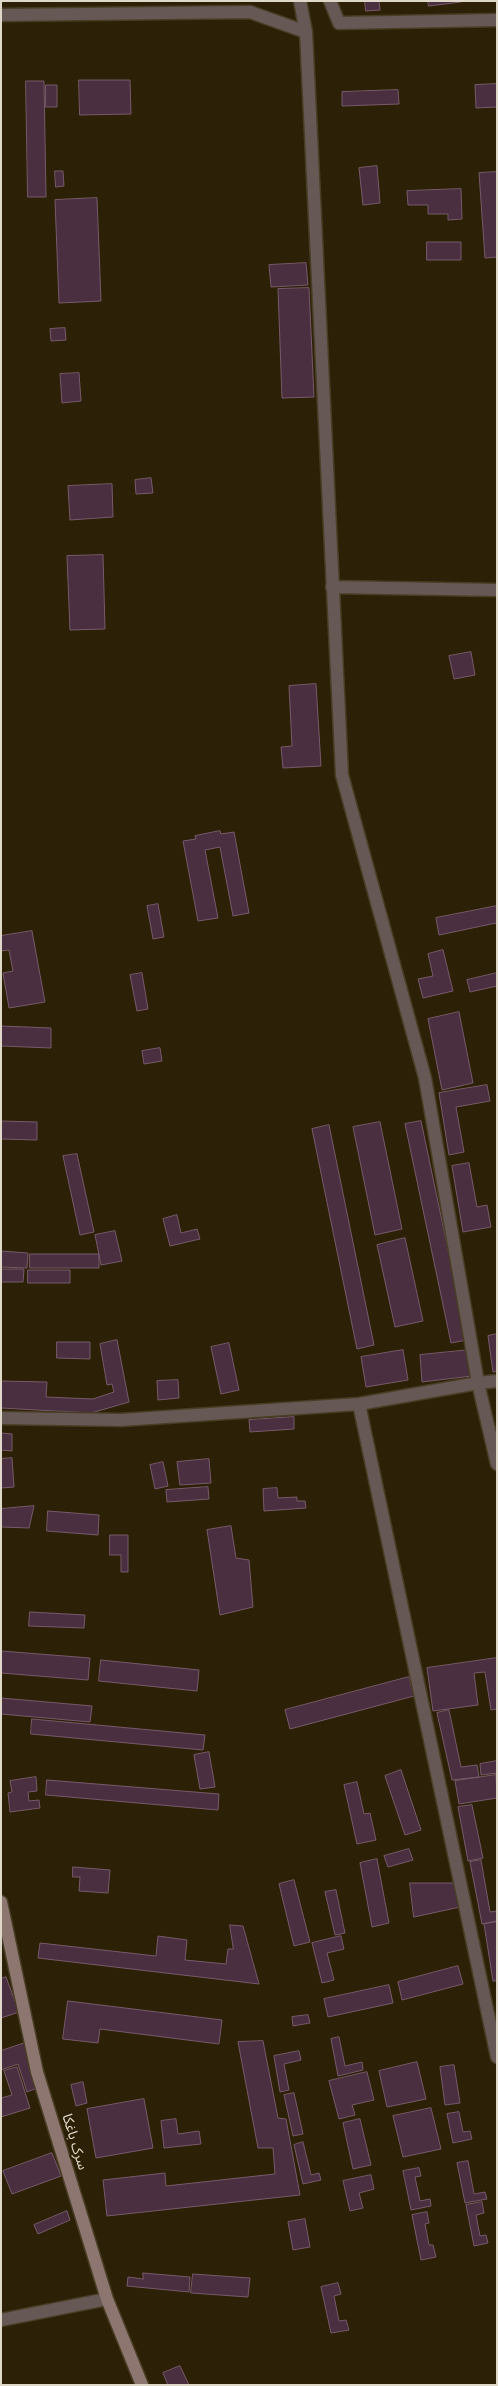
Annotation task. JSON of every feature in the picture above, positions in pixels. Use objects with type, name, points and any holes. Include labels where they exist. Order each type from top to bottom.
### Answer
[{"type":"street","points":[[300,1],[306,32],[342,775],[425,1078],[478,1383],[497,1464]]},
{"type":"street","points":[[330,1],[339,23],[497,20]]},
{"type":"street","points":[[1,15],[250,12],[306,32]]},
{"type":"street","points":[[332,587],[497,590]]},
{"type":"street","points":[[1,1418],[122,1420],[360,1404],[497,1381]]},
{"type":"street","points":[[360,1404],[497,2057]]},
{"type":"street","name":"سرک باغکا","points":[[1,1902],[37,2072],[107,2298],[142,2385]]},
{"type":"street","points":[[1,2320],[107,2298]]},
{"type":"building","points":[[365,1],[379,1],[380,10],[366,11]]},
{"type":"building","points":[[428,1],[461,1],[461,2],[429,6]]},
{"type":"building","points":[[79,80],[130,80],[131,114],[80,115]]},
{"type":"building","points":[[26,81],[44,81],[46,197],[28,197]]},
{"type":"building","points":[[497,84],[497,107],[476,108],[475,85]]},
{"type":"building","points":[[46,85],[57,85],[57,107],[46,107]]},
{"type":"building","points":[[398,90],[399,104],[342,106],[342,92]]},
{"type":"building","points":[[377,166],[380,203],[363,205],[359,168]]},
{"type":"building","points":[[55,171],[63,171],[64,186],[56,187]]},
{"type":"building","points":[[497,172],[497,257],[485,258],[479,173]]},
{"type":"building","points":[[461,189],[462,219],[448,220],[448,214],[428,214],[428,205],[408,205],[407,191]]},
{"type":"building","points":[[97,198],[101,301],[59,303],[55,200]]},
{"type":"building","points":[[427,242],[461,242],[461,260],[427,260]]},
{"type":"building","points":[[306,263],[308,285],[271,287],[269,265]]},
{"type":"building","points":[[309,288],[314,397],[282,398],[278,289]]},
{"type":"building","points":[[65,328],[66,340],[51,341],[50,329]]},
{"type":"building","points":[[79,373],[81,401],[62,403],[60,374]]},
{"type":"building","points":[[151,478],[153,493],[136,494],[135,480]]},
{"type":"building","points":[[112,484],[113,517],[70,520],[68,486]]},
{"type":"building","points":[[103,555],[105,629],[70,630],[67,556]]},
{"type":"building","points":[[471,652],[475,675],[454,679],[449,656]]},
{"type":"building","points":[[316,684],[321,766],[283,768],[281,747],[292,746],[289,686]]},
{"type":"building","points":[[220,831],[221,834],[234,832],[249,913],[233,916],[220,847],[205,850],[218,918],[198,921],[183,841],[196,839],[195,836]]},
{"type":"building","points":[[158,904],[164,937],[153,939],[147,906]]},
{"type":"building","points":[[497,906],[497,928],[496,923],[439,935],[436,918]]},
{"type":"building","points":[[32,931],[45,1002],[9,1008],[3,973],[13,971],[9,950],[1,951],[1,936]]},
{"type":"building","points":[[443,950],[453,991],[423,998],[418,979],[433,976],[428,954]]},
{"type":"building","points":[[142,973],[148,1009],[137,1011],[130,975]]},
{"type":"building","points":[[497,973],[497,986],[470,992],[467,980]]},
{"type":"building","points":[[459,1012],[473,1083],[442,1090],[428,1019]]},
{"type":"building","points":[[1,1026],[51,1028],[51,1048],[1,1046]]},
{"type":"building","points":[[160,1048],[162,1061],[144,1064],[142,1051]]},
{"type":"building","points":[[487,1085],[490,1101],[456,1107],[464,1152],[449,1155],[439,1093]]},
{"type":"building","points":[[1,1121],[37,1122],[37,1140],[1,1139]]},
{"type":"building","points":[[421,1121],[467,1340],[451,1343],[405,1124]]},
{"type":"building","points":[[380,1122],[402,1229],[375,1235],[353,1127]]},
{"type":"building","points":[[329,1125],[374,1345],[357,1349],[312,1129]]},
{"type":"building","points":[[77,1154],[94,1232],[80,1235],[63,1156]]},
{"type":"building","points":[[469,1163],[477,1207],[487,1205],[491,1227],[463,1232],[452,1166]]},
{"type":"building","points":[[177,1215],[181,1233],[197,1229],[200,1239],[170,1246],[163,1219]]},
{"type":"building","points":[[115,1231],[122,1261],[101,1265],[95,1235]]},
{"type":"building","points":[[405,1238],[423,1321],[395,1327],[377,1245]]},
{"type":"building","points":[[1,1251],[28,1253],[27,1268],[1,1267]]},
{"type":"building","points":[[30,1254],[99,1254],[99,1268],[30,1268]]},
{"type":"building","points":[[1,1269],[24,1269],[23,1282],[1,1282]]},
{"type":"building","points":[[28,1270],[70,1270],[70,1283],[28,1283]]},
{"type":"building","points":[[497,1334],[497,1371],[493,1372],[488,1336]]},
{"type":"building","points":[[117,1340],[129,1402],[91,1413],[1,1408],[1,1381],[47,1382],[46,1397],[93,1399],[114,1392],[112,1384],[107,1385],[100,1344]]},
{"type":"building","points":[[57,1342],[90,1342],[90,1359],[57,1358]]},
{"type":"building","points":[[229,1343],[239,1390],[221,1394],[211,1347]]},
{"type":"building","points":[[403,1350],[408,1380],[366,1387],[361,1357]]},
{"type":"building","points":[[470,1350],[472,1376],[422,1382],[420,1355]]},
{"type":"building","points":[[178,1380],[179,1398],[158,1400],[157,1381]]},
{"type":"building","points":[[294,1417],[294,1429],[250,1432],[249,1420]]},
{"type":"building","points":[[1,1433],[12,1434],[12,1451],[1,1450]]},
{"type":"building","points":[[12,1458],[14,1487],[1,1488],[1,1459]]},
{"type":"building","points":[[209,1459],[211,1483],[180,1485],[177,1462]]},
{"type":"building","points":[[163,1462],[168,1486],[155,1489],[150,1465]]},
{"type":"building","points":[[208,1487],[209,1499],[167,1502],[166,1490]]},
{"type":"building","points":[[277,1488],[278,1498],[297,1497],[297,1501],[305,1501],[306,1508],[264,1511],[263,1489]]},
{"type":"building","points":[[34,1506],[29,1528],[1,1527],[1,1509]]},
{"type":"building","points":[[48,1511],[99,1515],[98,1535],[47,1531]]},
{"type":"building","points":[[231,1526],[236,1558],[249,1560],[253,1607],[220,1615],[207,1530]]},
{"type":"building","points":[[110,1535],[128,1535],[128,1572],[121,1572],[121,1555],[110,1555]]},
{"type":"building","points":[[30,1612],[85,1615],[84,1628],[29,1626]]},
{"type":"building","points":[[1,1651],[90,1658],[88,1680],[1,1673]]},
{"type":"building","points":[[497,1658],[497,1709],[491,1710],[485,1672],[474,1673],[478,1705],[433,1711],[427,1668]]},
{"type":"building","points":[[101,1660],[199,1670],[197,1691],[99,1681]]},
{"type":"building","points":[[409,1677],[414,1696],[290,1729],[285,1710]]},
{"type":"building","points":[[1,1698],[92,1706],[90,1722],[1,1714]]},
{"type":"building","points":[[449,1710],[461,1767],[477,1765],[479,1777],[452,1780],[437,1713]]},
{"type":"building","points":[[32,1719],[205,1735],[203,1750],[31,1734]]},
{"type":"building","points":[[209,1752],[215,1787],[200,1789],[194,1755]]},
{"type":"building","points":[[497,1761],[497,1773],[481,1775],[480,1764]]},
{"type":"building","points":[[401,1770],[421,1830],[405,1835],[385,1776]]},
{"type":"building","points":[[496,1775],[497,1798],[459,1804],[455,1781]]},
{"type":"building","points":[[36,1777],[37,1791],[28,1792],[29,1801],[39,1800],[40,1808],[10,1812],[8,1793],[12,1792],[10,1781]]},
{"type":"building","points":[[47,1780],[219,1794],[218,1810],[46,1795]]},
{"type":"building","points":[[357,1782],[364,1814],[370,1813],[376,1840],[357,1844],[344,1785]]},
{"type":"building","points":[[472,1805],[483,1858],[468,1861],[458,1807]]},
{"type":"building","points":[[409,1849],[413,1860],[388,1867],[384,1856]]},
{"type":"building","points":[[377,1859],[389,1923],[372,1927],[360,1863]]},
{"type":"building","points":[[481,1860],[490,1912],[497,1911],[497,1921],[482,1924],[470,1862]]},
{"type":"building","points":[[73,1867],[110,1870],[108,1893],[79,1891],[80,1877],[73,1877]]},
{"type":"building","points":[[294,1880],[310,1942],[294,1946],[279,1884]]},
{"type":"building","points":[[410,1883],[454,1883],[460,1907],[414,1917]]},
{"type":"building","points":[[336,1890],[345,1933],[335,1935],[325,1892]]},
{"type":"building","points":[[497,1922],[497,1981],[493,1981],[484,1924]]},
{"type":"building","points":[[230,1925],[243,1926],[259,1984],[38,1958],[40,1943],[156,1956],[158,1936],[187,1940],[185,1960],[226,1964],[228,1949],[233,1949]]},
{"type":"building","points":[[341,1936],[344,1949],[327,1953],[334,1980],[322,1983],[312,1943]]},
{"type":"building","points":[[458,1966],[463,1984],[402,2000],[398,1982]]},
{"type":"building","points":[[6,1977],[19,2012],[1,2018],[1,1979]]},
{"type":"building","points":[[389,1985],[393,2003],[328,2017],[324,1999]]},
{"type":"building","points":[[68,2001],[222,2020],[219,2044],[100,2029],[98,2043],[63,2039]]},
{"type":"building","points":[[308,2015],[310,2023],[293,2026],[292,2017]]},
{"type":"building","points":[[339,2037],[345,2066],[362,2062],[363,2070],[338,2076],[331,2039]]},
{"type":"building","points":[[263,2041],[278,2118],[286,2119],[300,2195],[107,2216],[103,2180],[165,2173],[166,2186],[275,2174],[273,2148],[258,2148],[238,2042]]},
{"type":"building","points":[[25,2043],[40,2087],[27,2092],[18,2064],[1,2070],[1,2051]]},
{"type":"building","points":[[299,2051],[301,2060],[284,2064],[289,2090],[280,2092],[274,2056]]},
{"type":"building","points":[[417,2062],[426,2099],[387,2107],[379,2071]]},
{"type":"building","points":[[454,2065],[460,2103],[445,2105],[440,2067]]},
{"type":"building","points":[[17,2067],[30,2108],[1,2117],[1,2098],[12,2095],[4,2071]]},
{"type":"building","points":[[367,2072],[374,2100],[352,2105],[355,2115],[339,2119],[329,2081]]},
{"type":"building","points":[[83,2082],[87,2103],[76,2106],[71,2085]]},
{"type":"building","points":[[294,2093],[303,2134],[293,2136],[284,2095]]},
{"type":"building","points":[[144,2099],[153,2148],[96,2158],[87,2109]]},
{"type":"building","points":[[431,2108],[441,2149],[403,2157],[393,2116]]},
{"type":"building","points":[[459,2112],[463,2132],[470,2131],[472,2139],[453,2143],[447,2114]]},
{"type":"building","points":[[176,2119],[178,2134],[199,2131],[201,2144],[164,2148],[161,2121]]},
{"type":"building","points":[[360,2119],[371,2165],[353,2169],[343,2123]]},
{"type":"building","points":[[303,2142],[311,2175],[319,2173],[321,2180],[303,2184],[294,2145]]},
{"type":"building","points":[[52,2153],[61,2176],[12,2194],[3,2171]]},
{"type":"building","points":[[468,2161],[474,2194],[485,2192],[487,2199],[465,2203],[457,2163]]},
{"type":"building","points":[[419,2168],[421,2176],[415,2177],[420,2201],[430,2199],[431,2206],[411,2210],[403,2171]]},
{"type":"building","points":[[371,2175],[374,2189],[359,2193],[363,2208],[350,2211],[343,2181]]},
{"type":"building","points":[[482,2202],[484,2213],[476,2215],[480,2236],[486,2235],[488,2243],[474,2246],[466,2205]]},
{"type":"building","points":[[67,2211],[70,2220],[38,2234],[34,2225]]},
{"type":"building","points":[[427,2212],[429,2223],[425,2224],[429,2245],[433,2245],[436,2257],[421,2260],[412,2215]]},
{"type":"building","points":[[305,2219],[310,2247],[293,2250],[288,2222]]},
{"type":"building","points":[[143,2273],[190,2277],[189,2292],[127,2286],[128,2277],[143,2279]]},
{"type":"building","points":[[193,2274],[250,2278],[248,2297],[191,2293]]},
{"type":"building","points":[[338,2283],[341,2294],[334,2296],[339,2321],[346,2320],[349,2330],[331,2333],[321,2287]]},
{"type":"building","points":[[180,2366],[189,2385],[168,2385],[163,2373]]}]
